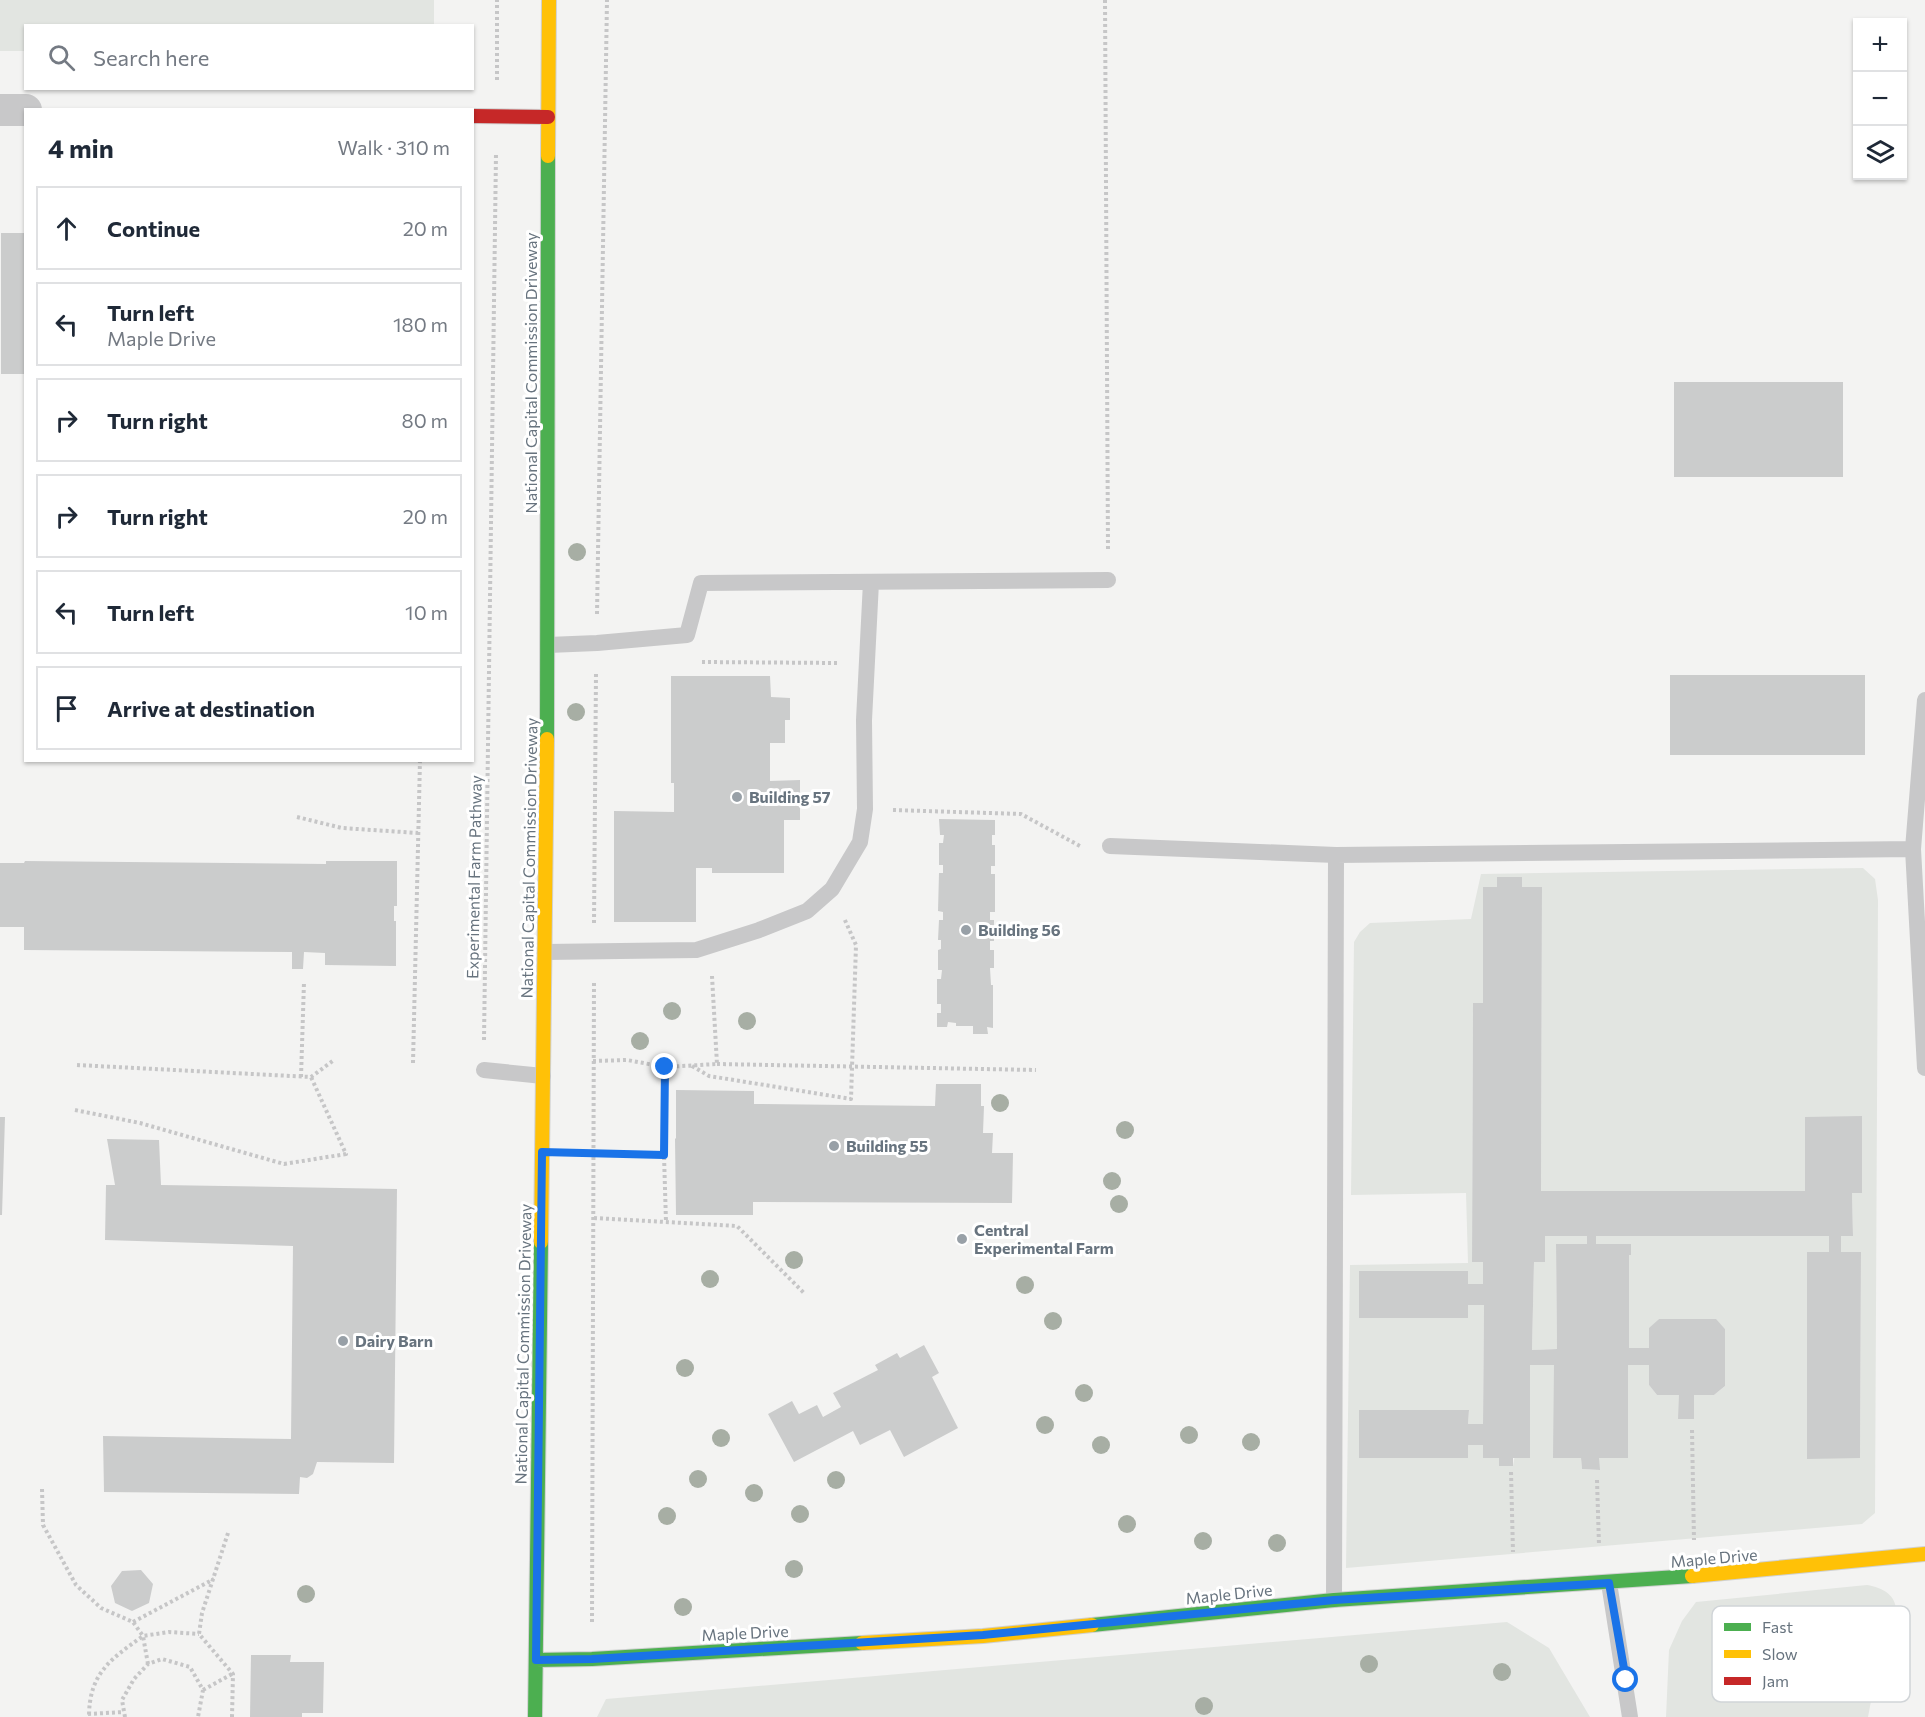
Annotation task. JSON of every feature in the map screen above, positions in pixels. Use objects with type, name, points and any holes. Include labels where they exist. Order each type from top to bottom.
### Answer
[{"type":"street","name":"National Capital Commission Driveway","points":[[535,1717],[548,645],[549,0]]},
{"type":"street","points":[[0,110],[24,110]]},
{"type":"street","points":[[474,116],[548,117]]},
{"type":"street","name":"Maple Drive","points":[[536,1660],[592,1659],[983,1635],[1334,1600],[1609,1583],[1785,1569],[1925,1554]]},
{"type":"lane","points":[[548,645],[687,635],[701,583],[1108,580]]},
{"type":"lane","points":[[544,952],[696,950],[759,930],[807,911],[832,889],[860,842],[865,809],[864,720],[872,582]]},
{"type":"lane","points":[[1925,700],[1913,849],[1925,1068]]},
{"type":"lane","points":[[1110,846],[1336,855],[1913,849]]},
{"type":"lane","points":[[1334,1600],[1336,855]]},
{"type":"lane","points":[[484,1070],[543,1076]]},
{"type":"lane","points":[[1609,1583],[1630,1717]]},
{"type":"path","name":"Experimental Farm Pathway","points":[[484,1070],[497,0]]},
{"type":"path","points":[[591,1629],[597,643],[607,0]]},
{"type":"path","points":[[1105,0],[1108,580]]},
{"type":"path","points":[[692,662],[867,663]]},
{"type":"path","points":[[413,1063],[420,762]]},
{"type":"path","points":[[865,809],[1021,814],[1080,846]]},
{"type":"path","points":[[297,817],[342,828],[418,833]]},
{"type":"path","points":[[692,1066],[709,1076],[851,1099],[856,945],[832,889]]},
{"type":"path","points":[[709,946],[717,1064]]},
{"type":"path","points":[[301,1077],[304,982]]},
{"type":"path","points":[[77,1065],[311,1077],[334,1060]]},
{"type":"path","points":[[593,1061],[627,1060],[665,1067],[717,1064],[1035,1070]]},
{"type":"path","points":[[665,1067],[666,1222]]},
{"type":"path","points":[[75,1110],[140,1123],[284,1164],[346,1154],[311,1077]]},
{"type":"path","points":[[542,1152],[664,1155]]},
{"type":"path","points":[[594,1218],[736,1226],[805,1294]]},
{"type":"path","points":[[1692,1430],[1694,1545]]},
{"type":"path","points":[[1511,1472],[1513,1560]]},
{"type":"path","points":[[1597,1480],[1599,1553]]},
{"type":"path","points":[[42,1489],[43,1524],[76,1585],[101,1608],[133,1622],[143,1636],[148,1664]]},
{"type":"path","points":[[228,1533],[201,1613],[199,1634],[233,1674],[232,1717]]},
{"type":"path","points":[[133,1622],[214,1579]]},
{"type":"path","points":[[198,1717],[204,1690],[189,1667],[162,1659],[148,1664],[134,1678],[122,1700],[125,1714],[89,1715],[95,1680],[110,1660],[143,1636],[169,1632],[199,1634]]},
{"type":"path","points":[[204,1690],[233,1674]]},
{"type":"shaded area","points":[[0,0],[434,0],[434,24],[24,24],[24,51],[0,51]]},
{"type":"shaded area","points":[[1863,868],[1875,879],[1878,900],[1875,1513],[1862,1524],[1346,1568],[1350,1265],[1468,1263],[1466,1193],[1351,1195],[1354,942],[1360,932],[1370,923],[1471,919],[1481,874]],"holes":[[[1497,877],[1522,877],[1522,887],[1542,888],[1541,1191],[1805,1191],[1805,1117],[1862,1117],[1862,1193],[1852,1193],[1853,1236],[1841,1236],[1841,1252],[1861,1252],[1860,1458],[1807,1458],[1807,1253],[1829,1252],[1829,1236],[1596,1236],[1596,1244],[1631,1244],[1629,1348],[1649,1348],[1649,1329],[1659,1319],[1715,1319],[1725,1329],[1725,1386],[1714,1395],[1694,1395],[1694,1419],[1679,1419],[1679,1395],[1657,1395],[1649,1385],[1649,1365],[1628,1365],[1628,1458],[1599,1458],[1599,1470],[1582,1469],[1581,1458],[1554,1458],[1554,1365],[1530,1365],[1513,1466],[1483,1445],[1468,1445],[1468,1457],[1359,1458],[1359,1411],[1469,1411],[1468,1424],[1483,1424],[1484,1305],[1468,1305],[1468,1284],[1483,1284],[1483,1262],[1472,1262],[1473,1004],[1483,1003],[1483,887],[1497,887]]]},
{"type":"shaded area","points":[[1545,1236],[1587,1236],[1587,1244],[1556,1244],[1557,1349],[1532,1350],[1534,1262],[1545,1261]]},
{"type":"shaded area","points":[[1867,1585],[1889,1594],[1896,1606],[1712,1606],[1712,1702],[1871,1702],[1868,1717],[1666,1717],[1669,1650],[1682,1621],[1696,1602]]},
{"type":"shaded area","points":[[1507,1622],[1549,1648],[1590,1717],[597,1717],[606,1699]]},
{"type":"building","points":[[1,233],[24,233],[24,374],[1,374]]},
{"type":"building","points":[[1674,382],[1843,382],[1843,477],[1674,477]]},
{"type":"building","points":[[1670,675],[1865,675],[1865,755],[1670,755]]},
{"type":"building","name":"Building 57","points":[[671,676],[770,676],[771,697],[790,698],[790,720],[785,720],[785,743],[770,743],[770,781],[800,780],[800,820],[784,820],[784,873],[712,873],[712,868],[696,868],[696,922],[614,922],[614,811],[674,812],[674,783],[671,783]]},
{"type":"building","name":"Building 56","points":[[939,819],[995,820],[992,845],[995,845],[995,866],[991,866],[991,874],[995,874],[995,912],[990,912],[990,920],[994,920],[994,941],[990,941],[990,950],[994,950],[994,968],[990,968],[991,985],[993,985],[993,1028],[987,1027],[988,1034],[973,1034],[973,1026],[956,1026],[956,1023],[948,1022],[947,1027],[937,1027],[937,1013],[941,1013],[941,1004],[937,1004],[937,979],[941,979],[942,970],[938,970],[938,950],[941,949],[941,940],[938,940],[939,920],[943,920],[943,912],[938,911],[939,873],[943,873],[943,865],[939,865],[939,843],[943,843],[944,835],[940,835]]},
{"type":"building","points":[[25,861],[326,864],[326,861],[397,861],[397,906],[394,906],[396,966],[325,965],[325,953],[304,952],[303,969],[292,969],[292,952],[24,950],[24,927],[0,927],[0,863],[24,863]]},
{"type":"building","points":[[1497,877],[1522,877],[1522,887],[1542,887],[1541,1191],[1805,1191],[1805,1117],[1862,1116],[1862,1193],[1852,1193],[1853,1236],[1841,1236],[1841,1252],[1861,1252],[1860,1458],[1807,1459],[1807,1252],[1829,1252],[1829,1236],[1596,1236],[1596,1244],[1631,1244],[1629,1348],[1649,1348],[1649,1328],[1659,1319],[1716,1319],[1725,1329],[1725,1386],[1714,1395],[1694,1395],[1694,1419],[1678,1419],[1679,1395],[1657,1395],[1649,1385],[1649,1365],[1628,1365],[1628,1458],[1599,1458],[1600,1470],[1582,1469],[1581,1458],[1553,1458],[1554,1365],[1530,1365],[1530,1458],[1513,1458],[1513,1466],[1499,1466],[1499,1458],[1483,1458],[1483,1445],[1468,1445],[1468,1458],[1359,1458],[1359,1410],[1469,1410],[1468,1424],[1483,1424],[1484,1305],[1468,1305],[1468,1318],[1359,1318],[1359,1271],[1468,1271],[1468,1284],[1483,1284],[1483,1262],[1472,1262],[1473,1003],[1483,1003],[1483,887],[1497,887]],"holes":[[[1545,1236],[1587,1236],[1587,1244],[1556,1244],[1557,1349],[1532,1350],[1534,1262],[1545,1262]]]},
{"type":"building","name":"Building 55","points":[[936,1084],[981,1084],[981,1106],[984,1106],[983,1133],[993,1133],[992,1153],[1013,1153],[1012,1203],[753,1202],[753,1215],[676,1215],[676,1090],[754,1091],[754,1104],[935,1106]]},
{"type":"building","points":[[0,1117],[5,1117],[2,1215],[0,1215]]},
{"type":"building","name":"Dairy Barn","points":[[107,1139],[159,1140],[161,1185],[397,1189],[394,1463],[317,1462],[313,1474],[307,1478],[300,1477],[299,1494],[104,1492],[103,1436],[291,1439],[293,1246],[105,1240],[106,1185],[115,1185]]},
{"type":"building","points":[[924,1345],[939,1373],[932,1377],[958,1428],[904,1457],[890,1430],[860,1445],[853,1431],[794,1462],[768,1414],[792,1401],[799,1414],[817,1405],[823,1417],[841,1407],[833,1393],[878,1370],[875,1365],[897,1353],[900,1358]]},
{"type":"building","points":[[141,1570],[153,1584],[149,1603],[132,1611],[115,1603],[111,1586],[122,1571]]},
{"type":"building","points":[[251,1655],[291,1655],[290,1662],[324,1662],[323,1713],[302,1713],[302,1717],[250,1717]]},
{"type":"traffic: fast","points":[[547,739],[548,156]]},
{"type":"traffic: fast","points":[[535,1717],[541,1242]]},
{"type":"traffic: fast","points":[[1092,1625],[1334,1600],[1692,1576]]},
{"type":"traffic: fast","points":[[536,1660],[592,1659],[862,1643]]},
{"type":"traffic: slow","points":[[548,156],[549,0]]},
{"type":"traffic: slow","points":[[541,1242],[547,739]]},
{"type":"traffic: slow","points":[[1692,1576],[1925,1554]]},
{"type":"traffic: slow","points":[[862,1643],[983,1636],[1092,1625]]},
{"type":"traffic: jam","points":[[474,116],[548,117]]},
{"type":"place","name":"Building 57","points":[[737,797]]},
{"type":"place","name":"Building 56","points":[[966,930]]},
{"type":"place","name":"Building 55","points":[[834,1146]]},
{"type":"place","name":"Central Experimental Farm","points":[[962,1239]]},
{"type":"place","name":"Dairy Barn","points":[[343,1341]]},
{"type":"route","points":[[665,1067],[664,1155],[542,1152],[536,1660],[592,1659],[983,1635],[1334,1600],[1609,1583],[1626,1680]]}]
